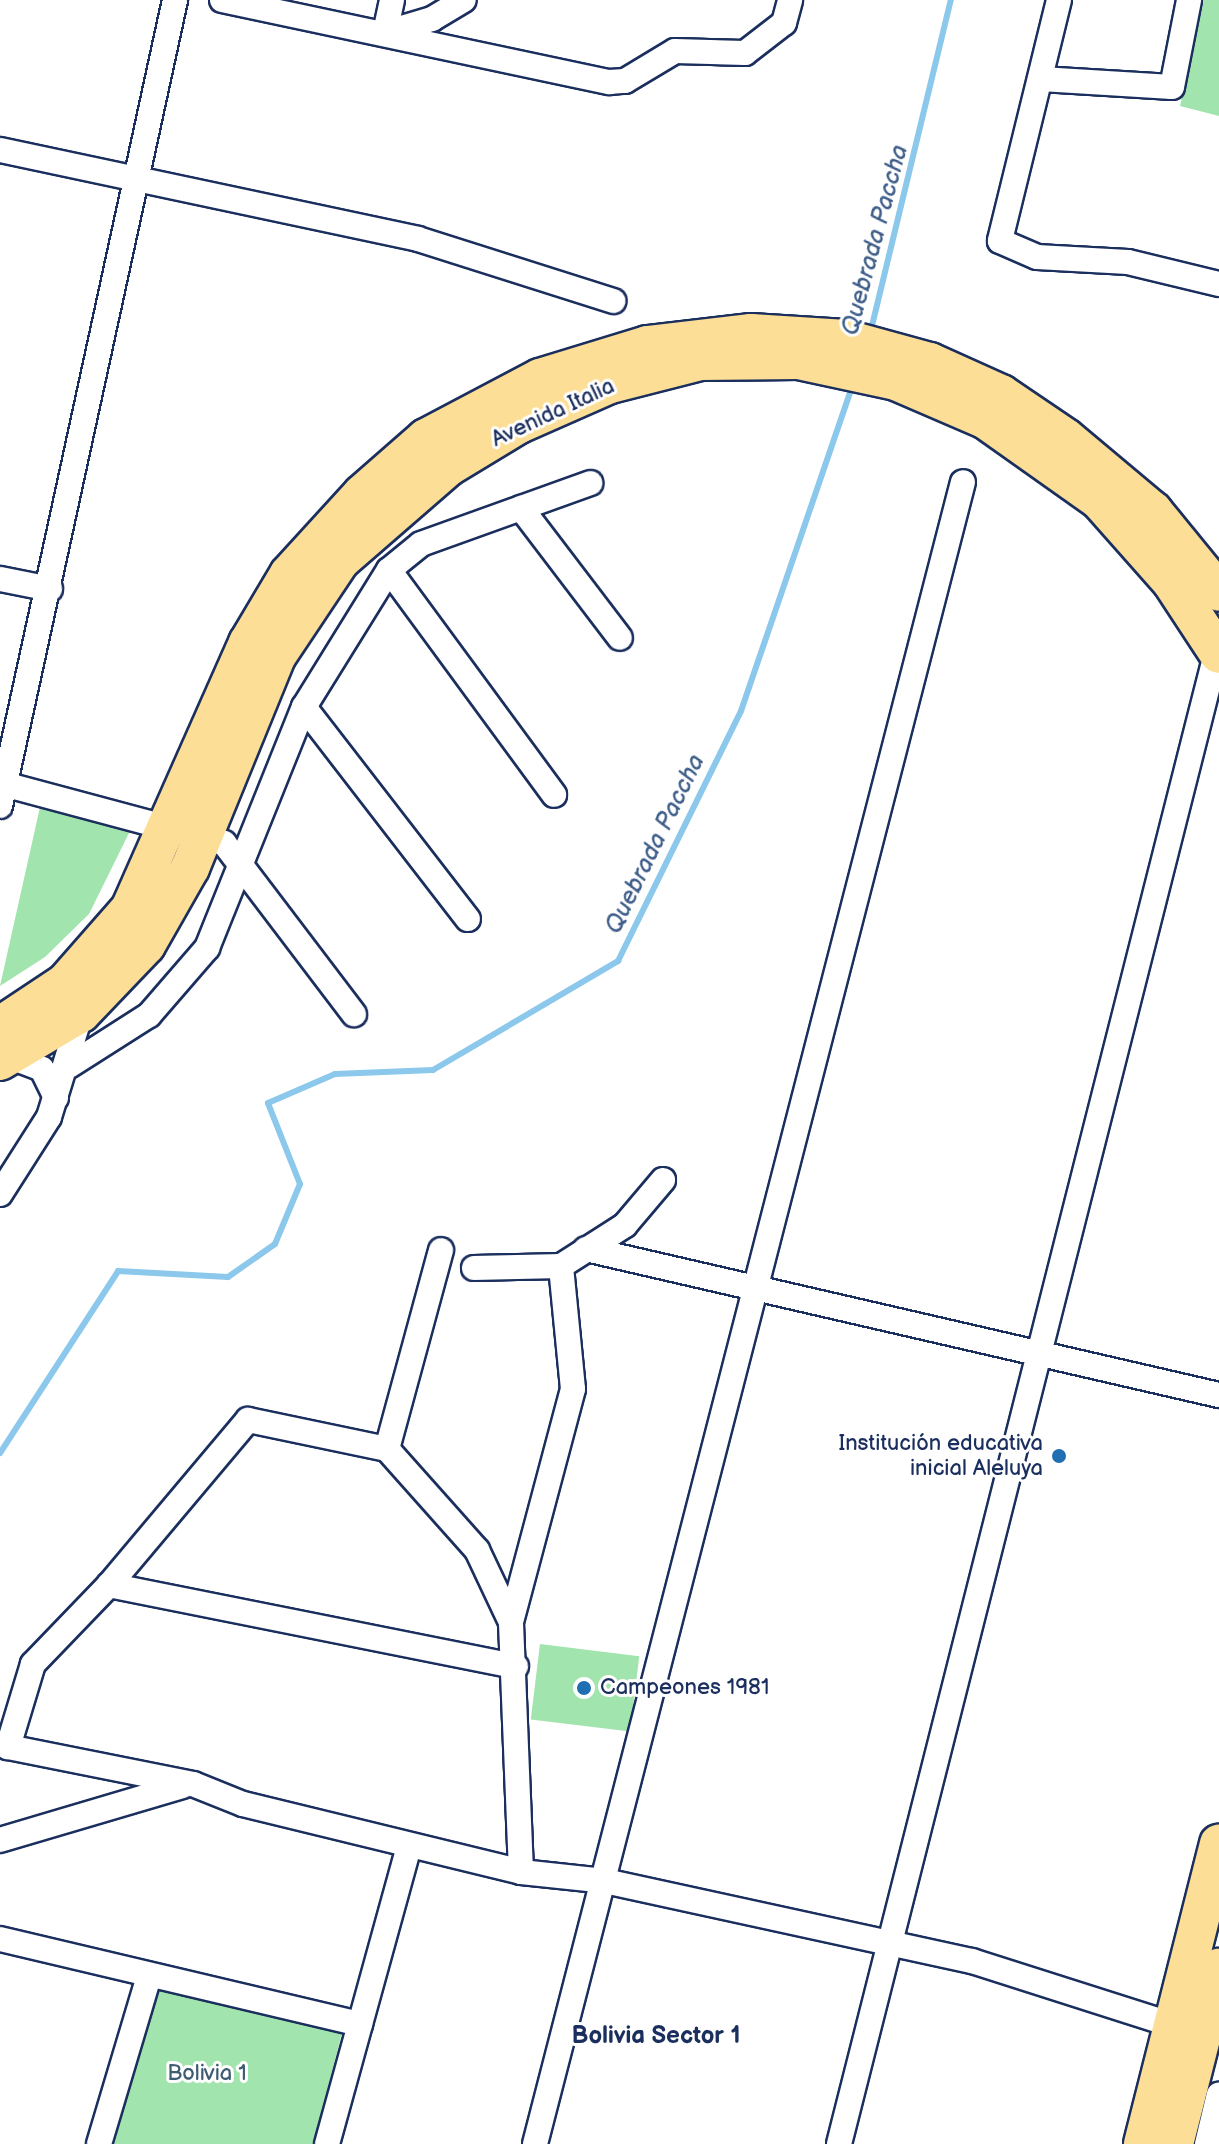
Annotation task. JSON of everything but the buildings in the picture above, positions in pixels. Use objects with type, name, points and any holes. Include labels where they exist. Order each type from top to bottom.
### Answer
[{"type":"main road","name":"Avenida Italia","points":[[4,1048],[81,1013],[153,934],[269,603],[351,505],[437,452],[519,424],[610,384],[700,361],[798,360],[896,381],[1061,451],[1153,511],[1219,592]]},
{"type":"main road","name":"Avenida Italia","points":[[1061,451],[1152,558],[1218,648]]},
{"type":"main road","name":"Avenida Italia","points":[[4,1048],[102,946],[188,830]]},
{"type":"main road","points":[[1143,2144],[1219,1843]]},
{"type":"main road","points":[[1174,2144],[1219,1968]]},
{"type":"street","points":[[175,0],[132,176],[50,589],[2,791],[188,830],[224,843],[354,1014]]},
{"type":"street","points":[[222,0],[625,81],[675,51],[745,53],[784,23],[790,0]]},
{"type":"street","points":[[385,33],[392,0]]},
{"type":"street","points":[[385,33],[432,19],[464,0]]},
{"type":"street","points":[[1059,0],[1000,241],[1037,257],[1128,262],[1219,284]]},
{"type":"street","points":[[1041,79],[1172,87],[1189,0]]},
{"type":"street","points":[[0,150],[418,239],[613,301]]},
{"type":"street","points":[[535,2144],[963,482]]},
{"type":"street","points":[[69,1066],[149,1015],[185,978],[226,907],[237,863],[304,707],[389,570],[421,544],[590,483]]},
{"type":"street","points":[[521,508],[620,638]]},
{"type":"street","points":[[389,570],[554,795]]},
{"type":"street","points":[[0,579],[50,589]]},
{"type":"street","points":[[839,2144],[893,1948],[1218,648]]},
{"type":"street","points":[[304,707],[468,919]]},
{"type":"street","points":[[0,1194],[29,1152],[56,1098],[69,1066],[81,1013]]},
{"type":"street","points":[[4,1048],[42,1069],[56,1098]]},
{"type":"street","points":[[474,1268],[561,1266],[625,1225],[663,1180]]},
{"type":"street","points":[[586,1249],[1219,1395]]},
{"type":"street","points":[[387,1449],[441,1250]]},
{"type":"street","points":[[511,1622],[573,1389],[561,1266]]},
{"type":"street","points":[[521,1872],[516,1666],[511,1622],[477,1550],[387,1449],[248,1420],[109,1585],[33,1664],[8,1747],[193,1784],[243,1804],[521,1872],[605,1881],[893,1948],[972,1961],[1173,2025]]},
{"type":"street","points":[[109,1585],[516,1666]]},
{"type":"street","points":[[0,1840],[193,1784]]},
{"type":"street","points":[[327,2144],[409,1847]]},
{"type":"street","points":[[0,1939],[360,2024]]},
{"type":"street","points":[[99,2144],[149,1976]]},
{"type":"street","points":[[1207,2144],[1218,2099]]},
{"type":"green space","points":[[1204,0],[1219,0],[1219,116],[1180,106]]},
{"type":"green space","points":[[40,807],[132,827],[89,914],[45,957],[0,986]]},
{"type":"green space","name":"Campeones 1981","points":[[540,1644],[639,1656],[630,1732],[531,1719]]},
{"type":"green space","name":"Bolivia 1","points":[[158,1990],[342,2033],[313,2144],[114,2144]]},
{"type":"waterway","name":"Quebrada Paccha","points":[[870,334],[951,0]]},
{"type":"waterway","name":"Quebrada Paccha","points":[[0,1453],[118,1271],[228,1277],[275,1244],[300,1184],[268,1103],[335,1074],[433,1070],[618,961],[741,711],[852,386]]},
{"type":"place","name":"Institución educativa inicial Aleluya","points":[[1059,1456]]},
{"type":"place","name":"Campeones 1981","points":[[584,1688]]},
{"type":"district","name":"Bolivia Sector 1","points":[[656,2036]]}]
